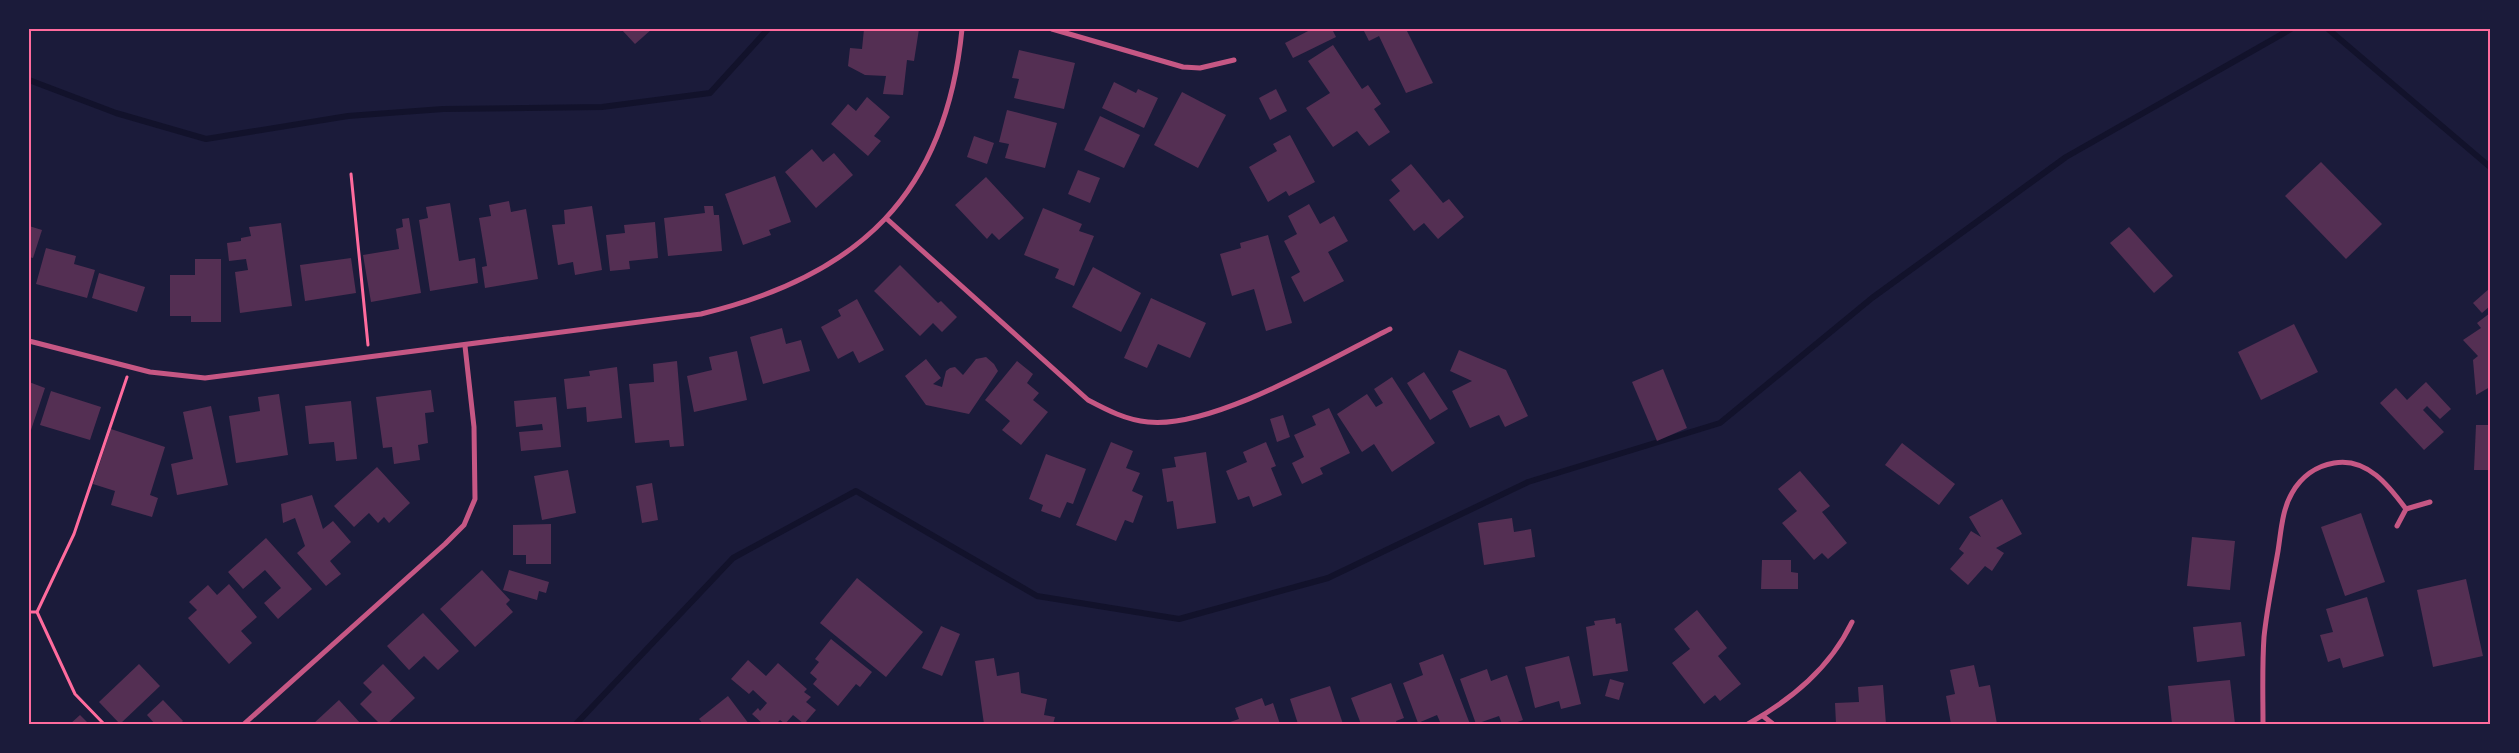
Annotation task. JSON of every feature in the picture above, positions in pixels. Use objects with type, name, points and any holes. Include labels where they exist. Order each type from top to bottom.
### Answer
[{"type":"street","points":[[29,340],[131,368],[177,376],[205,378],[466,346],[701,314],[743,304],[778,291],[806,276],[864,239],[887,219],[923,170],[938,138],[956,81],[962,29]]},
{"type":"street","points":[[1052,29],[1183,67],[1200,68],[1234,60]]},
{"type":"street","points":[[887,219],[1088,400],[1116,414],[1148,422],[1182,422],[1220,410],[1274,387],[1390,329]]},
{"type":"street","points":[[244,724],[445,544],[464,524],[475,498],[476,467],[466,346]]},
{"type":"street","points":[[2263,724],[2263,661],[2267,617],[2285,508],[2292,492],[2313,470],[2340,462],[2355,464],[2382,480],[2406,509]]},
{"type":"street","points":[[2397,526],[2406,509],[2430,502]]},
{"type":"street","points":[[1748,724],[1793,695],[1830,660],[1852,622]]},
{"type":"street","points":[[1763,716],[1773,724]]},
{"type":"path","points":[[351,174],[370,358]]},
{"type":"path","points":[[37,612],[74,534],[131,368]]},
{"type":"path","points":[[29,612],[37,612]]},
{"type":"path","points":[[37,612],[75,694],[104,724]]},
{"type":"building","points":[[621,29],[652,29],[635,44]]},
{"type":"building","points":[[864,29],[919,29],[914,61],[907,60],[903,95],[883,94],[886,76],[865,75],[848,66],[850,48],[862,49]]},
{"type":"building","points":[[1312,29],[1332,29],[1336,37],[1293,58],[1285,43]]},
{"type":"building","points":[[1363,29],[1406,29],[1433,83],[1406,93],[1379,36],[1369,41]]},
{"type":"building","points":[[1333,45],[1362,89],[1368,85],[1381,104],[1374,109],[1390,132],[1369,146],[1357,131],[1333,147],[1306,108],[1330,93],[1308,61]]},
{"type":"building","points":[[1019,50],[1075,63],[1064,109],[1014,98],[1019,79],[1012,78]]},
{"type":"building","points":[[1114,82],[1136,93],[1138,89],[1158,98],[1144,128],[1102,108]]},
{"type":"building","points":[[1276,89],[1287,111],[1270,120],[1259,98]]},
{"type":"building","points":[[1182,92],[1226,115],[1198,168],[1154,145]]},
{"type":"building","points":[[867,97],[890,117],[874,136],[881,141],[868,156],[831,124],[848,104],[856,111]]},
{"type":"building","points":[[1007,110],[1057,123],[1045,168],[1005,158],[1009,144],[999,142]]},
{"type":"building","points":[[1100,116],[1140,135],[1124,168],[1084,150]]},
{"type":"building","points":[[1290,135],[1315,182],[1289,196],[1286,191],[1268,202],[1249,167],[1277,151],[1273,144]]},
{"type":"building","points":[[974,136],[994,143],[987,164],[967,157]]},
{"type":"building","points":[[812,149],[823,162],[834,153],[853,175],[816,208],[785,172]]},
{"type":"building","points":[[2321,162],[2382,224],[2346,259],[2285,196]]},
{"type":"building","points":[[1411,164],[1443,203],[1449,199],[1464,217],[1438,239],[1424,223],[1414,231],[1389,200],[1400,191],[1391,180]]},
{"type":"building","points":[[1078,170],[1100,178],[1090,203],[1068,194]]},
{"type":"building","points":[[775,176],[791,222],[769,230],[771,235],[743,245],[725,194]]},
{"type":"building","points":[[986,177],[1024,218],[999,240],[992,233],[987,239],[955,205]]},
{"type":"building","points":[[509,201],[511,212],[526,209],[538,279],[485,288],[482,267],[487,266],[479,218],[491,216],[489,205]]},
{"type":"building","points":[[450,203],[459,261],[475,258],[478,283],[430,291],[419,220],[428,218],[426,207]]},
{"type":"building","points":[[1309,204],[1320,224],[1334,216],[1348,241],[1328,252],[1344,281],[1304,302],[1291,277],[1300,272],[1284,241],[1297,234],[1288,216]]},
{"type":"building","points":[[592,206],[602,270],[575,275],[573,262],[558,265],[552,225],[565,224],[564,210]]},
{"type":"building","points":[[704,206],[713,206],[714,215],[719,215],[722,251],[668,256],[664,218],[705,213]]},
{"type":"building","points":[[1043,208],[1082,224],[1079,231],[1094,236],[1074,286],[1055,278],[1059,269],[1024,255]]},
{"type":"building","points":[[409,218],[421,293],[371,302],[363,255],[399,249],[396,229],[403,227],[402,219]]},
{"type":"building","points":[[655,222],[658,258],[629,261],[630,269],[610,271],[606,235],[625,233],[624,225]]},
{"type":"building","points":[[281,223],[292,306],[240,313],[235,272],[248,270],[246,259],[229,261],[227,243],[241,241],[241,238],[251,236],[249,227]]},
{"type":"building","points":[[29,226],[42,230],[33,258],[29,257]]},
{"type":"building","points":[[2129,227],[2173,276],[2154,293],[2110,243]]},
{"type":"building","points":[[1268,235],[1292,323],[1266,331],[1254,289],[1232,296],[1220,254],[1241,248],[1240,243]]},
{"type":"building","points":[[46,248],[76,256],[74,264],[95,270],[87,298],[36,284]]},
{"type":"building","points":[[351,258],[356,293],[305,301],[300,265]]},
{"type":"building","points":[[195,259],[221,259],[221,322],[191,322],[191,316],[170,316],[170,275],[195,275]]},
{"type":"building","points":[[900,265],[938,303],[941,301],[957,317],[942,332],[933,323],[920,336],[874,291]]},
{"type":"building","points":[[1093,267],[1141,293],[1121,332],[1072,307]]},
{"type":"building","points":[[99,273],[145,287],[137,312],[92,298]]},
{"type":"building","points":[[2490,288],[2490,306],[2482,313],[2473,303]]},
{"type":"building","points":[[1151,298],[1206,323],[1190,358],[1158,344],[1147,368],[1124,358]]},
{"type":"building","points":[[857,299],[884,350],[859,363],[853,351],[838,359],[821,327],[841,316],[838,310]]},
{"type":"building","points":[[2490,313],[2490,387],[2476,395],[2473,360],[2478,356],[2463,340],[2481,328],[2477,323]]},
{"type":"building","points":[[2294,324],[2318,372],[2261,400],[2238,352]]},
{"type":"building","points":[[782,328],[786,344],[801,340],[810,371],[763,384],[750,337]]},
{"type":"building","points":[[1459,350],[1506,370],[1528,416],[1505,427],[1499,415],[1470,428],[1452,391],[1472,381],[1450,371]]},
{"type":"building","points":[[737,351],[747,400],[694,412],[687,376],[712,370],[709,357]]},
{"type":"building","points":[[986,357],[994,364],[998,371],[969,414],[926,405],[905,376],[926,359],[941,378],[933,384],[942,387],[946,371],[950,368],[955,367],[963,375],[976,359]]},
{"type":"building","points":[[677,361],[684,446],[670,447],[669,440],[635,443],[629,384],[654,382],[653,364]]},
{"type":"building","points":[[1017,361],[1033,374],[1027,383],[1039,393],[1033,400],[1048,412],[1021,445],[1002,430],[1010,421],[985,400]]},
{"type":"building","points":[[617,367],[622,418],[587,422],[586,407],[567,409],[564,379],[590,376],[589,371]]},
{"type":"building","points":[[1663,369],[1687,428],[1657,441],[1632,382]]},
{"type":"building","points":[[1424,372],[1448,409],[1430,420],[1407,383]]},
{"type":"building","points":[[1392,377],[1435,443],[1392,472],[1374,444],[1362,452],[1337,414],[1367,394],[1376,407],[1383,403],[1374,389]]},
{"type":"building","points":[[29,382],[45,388],[29,436]]},
{"type":"building","points":[[2426,382],[2451,409],[2440,419],[2427,406],[2423,410],[2444,432],[2424,450],[2380,403],[2396,388],[2407,400]]},
{"type":"building","points":[[431,390],[434,412],[425,413],[428,443],[418,445],[420,460],[394,464],[392,447],[383,448],[376,397]]},
{"type":"building","points":[[51,391],[101,407],[90,440],[40,425]]},
{"type":"building","points":[[279,394],[288,455],[236,463],[229,416],[260,411],[258,397]]},
{"type":"building","points":[[556,397],[561,447],[521,451],[519,432],[543,430],[542,424],[516,427],[514,401]]},
{"type":"building","points":[[351,401],[357,459],[336,461],[334,442],[309,444],[305,406]]},
{"type":"building","points":[[211,406],[228,485],[177,495],[171,464],[193,459],[183,412]]},
{"type":"building","points":[[1329,408],[1350,453],[1320,468],[1323,474],[1302,484],[1292,463],[1304,457],[1294,435],[1316,425],[1312,416]]},
{"type":"building","points":[[1283,415],[1290,437],[1277,442],[1270,419]]},
{"type":"building","points":[[2476,425],[2490,425],[2490,470],[2474,470]]},
{"type":"building","points":[[111,429],[165,447],[150,495],[158,498],[152,517],[111,505],[115,491],[93,484]]},
{"type":"building","points":[[1111,442],[1133,451],[1126,468],[1140,473],[1132,491],[1143,496],[1133,523],[1125,520],[1116,541],[1076,525]]},
{"type":"building","points":[[1266,442],[1276,466],[1271,468],[1282,495],[1253,507],[1249,496],[1238,500],[1226,471],[1247,462],[1243,452]]},
{"type":"building","points":[[1902,443],[1955,484],[1939,505],[1885,465]]},
{"type":"building","points":[[1206,452],[1216,523],[1177,529],[1173,501],[1167,502],[1162,469],[1176,467],[1174,457]]},
{"type":"building","points":[[1046,454],[1086,469],[1073,504],[1067,502],[1060,518],[1041,511],[1043,505],[1029,499]]},
{"type":"building","points":[[377,467],[410,503],[389,523],[384,517],[378,523],[369,513],[354,527],[334,506]]},
{"type":"building","points":[[568,470],[576,513],[542,520],[534,476]]},
{"type":"building","points":[[1800,471],[1830,506],[1822,512],[1847,543],[1828,559],[1822,553],[1814,560],[1782,523],[1797,511],[1778,489]]},
{"type":"building","points":[[652,483],[658,520],[642,523],[636,486]]},
{"type":"building","points":[[312,495],[323,529],[333,521],[351,542],[330,561],[341,574],[326,586],[297,553],[305,546],[295,518],[283,523],[281,504]]},
{"type":"building","points":[[2002,499],[2022,534],[1996,548],[2004,553],[1992,571],[1985,566],[1968,585],[1950,569],[1964,553],[1959,549],[1971,531],[1981,537],[1969,517]]},
{"type":"building","points":[[2361,513],[2385,582],[2345,596],[2321,527]]},
{"type":"building","points":[[1512,518],[1514,532],[1531,529],[1535,557],[1484,565],[1478,523]]},
{"type":"building","points":[[551,524],[551,564],[526,564],[526,555],[513,555],[513,525]]},
{"type":"building","points":[[2192,537],[2235,541],[2230,590],[2187,586]]},
{"type":"building","points":[[266,538],[312,589],[278,619],[264,603],[281,588],[265,570],[243,589],[228,572]]},
{"type":"building","points":[[1762,560],[1791,560],[1791,572],[1798,573],[1798,589],[1761,589]]},
{"type":"building","points":[[482,570],[510,600],[506,604],[513,612],[475,647],[440,609]]},
{"type":"building","points":[[509,570],[549,582],[546,593],[539,591],[537,600],[503,590]]},
{"type":"building","points":[[857,578],[923,632],[886,677],[820,623]]},
{"type":"building","points":[[2466,579],[2483,656],[2433,667],[2417,590]]},
{"type":"building","points":[[229,584],[257,617],[241,631],[252,643],[229,664],[188,618],[197,610],[189,602],[208,585],[217,595]]},
{"type":"building","points":[[2367,597],[2384,656],[2343,668],[2340,658],[2328,662],[2320,635],[2333,632],[2326,609]]},
{"type":"building","points":[[1697,610],[1727,648],[1718,656],[1741,684],[1720,701],[1715,695],[1704,704],[1672,663],[1690,649],[1674,629]]},
{"type":"building","points":[[423,613],[459,651],[438,670],[424,656],[409,670],[387,646]]},
{"type":"building","points":[[1615,618],[1616,624],[1621,623],[1628,671],[1593,676],[1586,627],[1595,625],[1594,621]]},
{"type":"building","points":[[2241,622],[2245,656],[2197,662],[2193,627]]},
{"type":"building","points":[[941,626],[960,634],[942,676],[922,668]]},
{"type":"building","points":[[831,639],[872,672],[860,687],[856,684],[838,706],[813,684],[817,679],[810,673],[819,662],[815,659]]},
{"type":"building","points":[[1443,654],[1470,724],[1441,724],[1437,715],[1418,723],[1403,683],[1423,675],[1419,663]]},
{"type":"building","points":[[1569,656],[1581,704],[1561,709],[1559,701],[1535,708],[1525,667]]},
{"type":"building","points":[[994,658],[997,676],[1019,672],[1021,693],[1047,699],[1044,715],[1055,717],[1053,724],[984,724],[975,661]]},
{"type":"building","points":[[748,660],[766,676],[778,663],[807,689],[804,692],[811,697],[806,702],[816,710],[804,724],[793,715],[785,724],[780,720],[776,724],[763,724],[752,714],[758,708],[760,711],[767,703],[753,690],[749,694],[731,679]]},
{"type":"building","points":[[139,664],[160,686],[120,724],[99,702]]},
{"type":"building","points":[[383,664],[415,698],[387,724],[380,724],[360,704],[372,692],[363,683]]},
{"type":"building","points":[[1974,665],[1979,687],[1990,685],[1997,724],[1951,724],[1946,696],[1955,694],[1950,670]]},
{"type":"building","points":[[1487,669],[1491,681],[1507,675],[1523,720],[1512,724],[1502,724],[1499,716],[1476,724],[1460,679]]},
{"type":"building","points":[[1610,679],[1624,683],[1619,700],[1605,696]]},
{"type":"building","points":[[2230,680],[2235,724],[2172,724],[2168,686]]},
{"type":"building","points":[[1391,683],[1404,718],[1396,721],[1397,724],[1361,724],[1351,698]]},
{"type":"building","points":[[1883,685],[1886,724],[1836,724],[1835,703],[1859,702],[1858,687]]},
{"type":"building","points":[[1330,686],[1343,724],[1298,724],[1290,699]]},
{"type":"building","points":[[728,696],[749,724],[703,724],[699,719]]},
{"type":"building","points":[[1262,698],[1265,706],[1273,703],[1280,724],[1231,724],[1230,722],[1239,719],[1235,708]]},
{"type":"building","points":[[163,700],[183,721],[180,724],[155,724],[147,715]]},
{"type":"building","points":[[339,700],[361,724],[313,724]]},
{"type":"building","points":[[80,715],[89,724],[70,724]]},
{"type":"waterway","points":[[29,80],[116,113],[206,139],[348,116],[443,109],[602,107],[710,93],[768,29]]},
{"type":"waterway","points":[[576,724],[733,558],[856,491],[1037,596],[1179,619],[1328,578],[1528,482],[1720,423],[1872,298],[2066,157],[2291,29]]},
{"type":"waterway","points":[[2328,29],[2490,167]]}]
